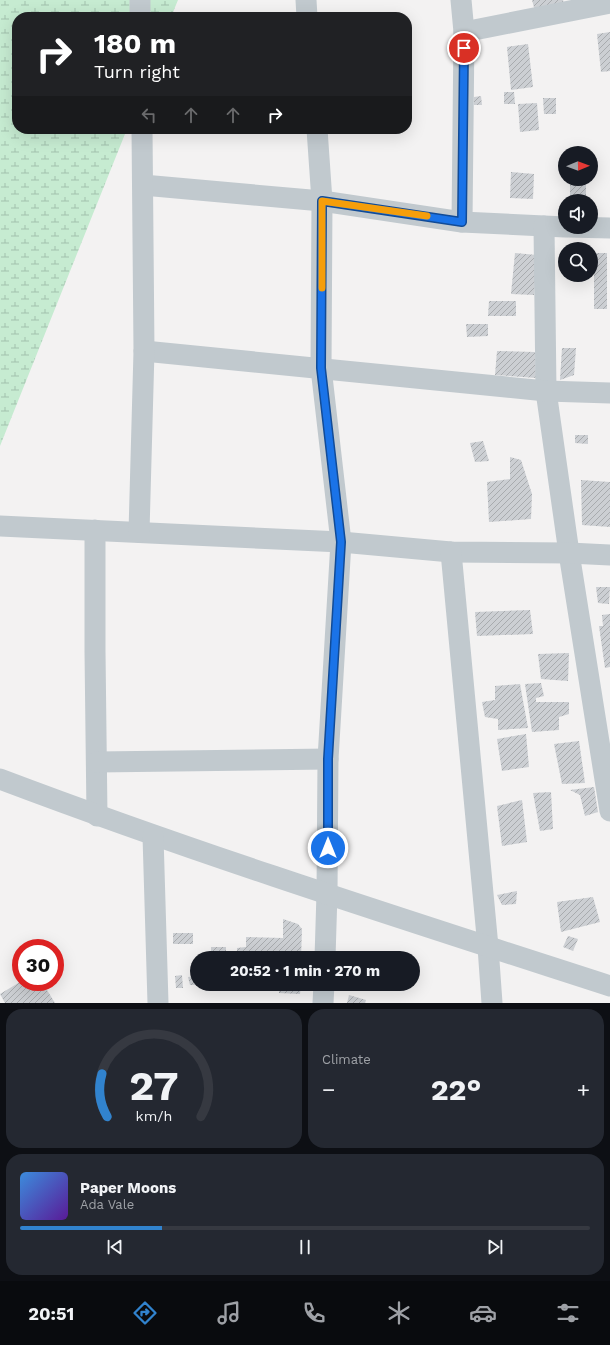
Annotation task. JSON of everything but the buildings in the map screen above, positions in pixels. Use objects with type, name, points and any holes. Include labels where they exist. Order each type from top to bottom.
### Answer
[{"type":"street","points":[[140,0],[140,12]]},
{"type":"street","points":[[306,0],[307,12]]},
{"type":"street","points":[[461,0],[464,32],[462,222]]},
{"type":"street","points":[[464,32],[610,3]]},
{"type":"street","points":[[140,532],[144,351],[142,134]]},
{"type":"street","points":[[316,134],[322,201],[321,368],[341,542],[328,759],[325,951]]},
{"type":"street","points":[[143,185],[322,201],[462,222],[558,227]]},
{"type":"street","points":[[544,226],[546,391],[569,553],[610,811]]},
{"type":"street","points":[[598,228],[610,228]]},
{"type":"street","points":[[144,351],[546,391],[610,393]]},
{"type":"street","points":[[0,526],[341,542],[451,552],[610,554]]},
{"type":"street","points":[[95,530],[96,762],[98,816]]},
{"type":"street","points":[[451,552],[492,1003]]},
{"type":"street","points":[[96,762],[328,759]]},
{"type":"street","points":[[0,779],[154,836],[610,986]]},
{"type":"street","points":[[154,836],[158,1003]]},
{"type":"street","points":[[323,1003],[324,991]]},
{"type":"green space","points":[[0,0],[178,0],[173,12],[12,12],[12,134],[125,134],[0,446]]},
{"type":"slow traffic","points":[[322,288],[322,201],[427,216]]},
{"type":"route","points":[[328,848],[328,759],[341,542],[321,368],[322,201],[462,222],[464,48]]}]
